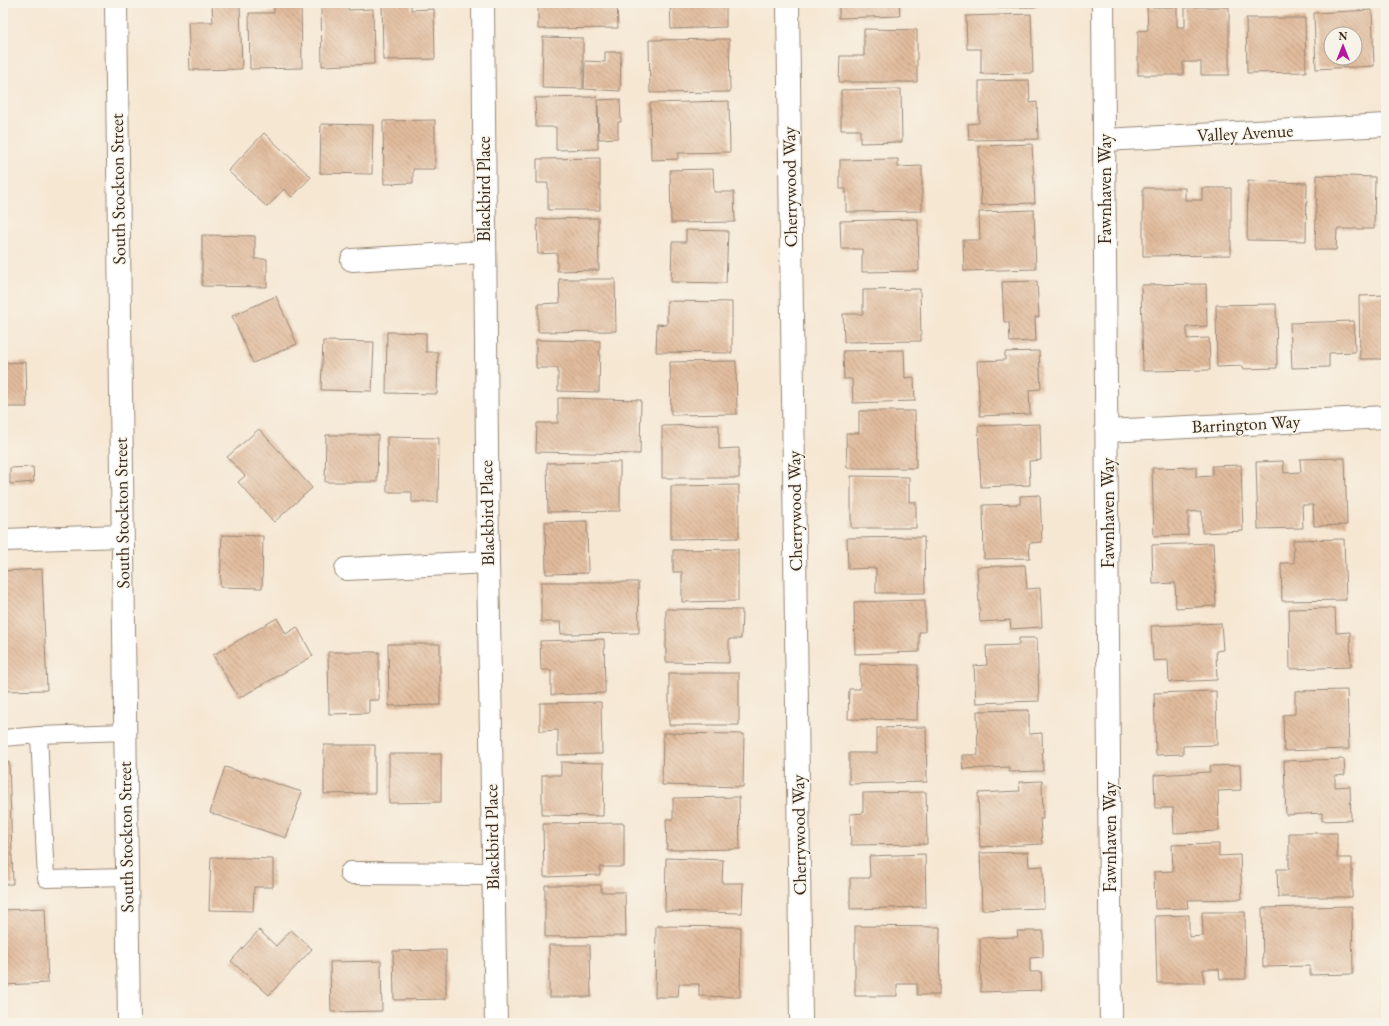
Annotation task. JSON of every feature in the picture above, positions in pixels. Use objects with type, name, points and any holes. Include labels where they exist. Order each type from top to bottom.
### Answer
[{"type":"street","name":"South Stockton Street","points":[[116,3],[129,1023]]},
{"type":"street","name":"Blackbird Place","points":[[483,3],[484,252],[496,1023]]},
{"type":"street","name":"Cherrywood Way","points":[[788,3],[802,1022]]},
{"type":"street","name":"Fawnhaven Way","points":[[1103,3],[1111,1023]]},
{"type":"street","name":"Valley Avenue","points":[[1105,140],[1386,125]]},
{"type":"street","points":[[352,260],[484,252]]},
{"type":"street","name":"Barrington Way","points":[[1107,431],[1386,417]]},
{"type":"street","points":[[3,540],[122,536]]},
{"type":"street","points":[[346,569],[488,562]]},
{"type":"street","points":[[351,873],[493,874]]},
{"type":"lane","points":[[3,738],[39,735],[125,732]]},
{"type":"lane","points":[[39,735],[46,878],[127,877]]},
{"type":"building","points":[[274,3],[301,3],[302,68],[250,69],[249,13],[274,13]]},
{"type":"building","points":[[321,3],[348,3],[348,10],[373,9],[374,64],[322,66]]},
{"type":"building","points":[[382,3],[411,3],[411,10],[434,9],[435,59],[383,60]]},
{"type":"building","points":[[538,3],[617,3],[618,28],[538,29]]},
{"type":"building","points":[[670,3],[726,3],[726,27],[671,29]]},
{"type":"building","points":[[839,3],[899,3],[900,16],[839,18]]},
{"type":"building","points":[[960,3],[1037,3],[1037,7],[960,7]]},
{"type":"building","points":[[240,5],[242,69],[190,70],[188,22],[213,22],[212,6]]},
{"type":"building","points":[[1147,7],[1177,7],[1177,27],[1185,27],[1185,7],[1229,7],[1229,75],[1201,75],[1201,62],[1183,62],[1183,75],[1138,75],[1138,31],[1148,30]]},
{"type":"building","points":[[1372,10],[1374,66],[1316,69],[1314,13]]},
{"type":"building","points":[[1031,14],[1033,73],[981,74],[981,49],[967,49],[966,16]]},
{"type":"building","points":[[1246,18],[1305,18],[1306,72],[1247,73]]},
{"type":"building","points":[[864,29],[917,30],[917,82],[839,82],[840,56],[864,56]]},
{"type":"building","points":[[543,37],[583,38],[583,89],[542,88]]},
{"type":"building","points":[[729,39],[730,92],[650,93],[649,40]]},
{"type":"building","points":[[605,52],[621,52],[620,91],[584,89],[585,61],[605,62]]},
{"type":"building","points":[[1029,80],[1030,103],[1037,102],[1038,139],[969,140],[968,124],[979,123],[979,81]]},
{"type":"building","points":[[901,89],[902,142],[860,143],[860,130],[841,130],[841,90]]},
{"type":"building","points":[[597,97],[598,149],[556,150],[556,127],[536,127],[535,98]]},
{"type":"building","points":[[620,99],[621,122],[618,122],[618,138],[599,139],[598,100]]},
{"type":"building","points":[[729,101],[730,152],[678,153],[678,159],[651,160],[650,103]]},
{"type":"building","points":[[435,120],[435,169],[413,169],[413,183],[384,184],[383,121]]},
{"type":"building","points":[[321,124],[373,125],[372,174],[320,173]]},
{"type":"building","points":[[264,133],[311,177],[292,197],[284,189],[267,207],[228,171]]},
{"type":"building","points":[[1032,144],[1035,203],[981,205],[979,146]]},
{"type":"building","points":[[600,158],[600,210],[548,210],[548,183],[537,183],[537,159]]},
{"type":"building","points":[[898,159],[898,167],[922,166],[922,211],[846,212],[846,189],[840,189],[840,160]]},
{"type":"building","points":[[713,169],[714,192],[734,192],[735,222],[671,223],[670,170]]},
{"type":"building","points":[[1317,175],[1375,177],[1374,229],[1337,229],[1336,250],[1315,250]]},
{"type":"building","points":[[1248,181],[1307,183],[1306,241],[1247,240]]},
{"type":"building","points":[[1143,188],[1185,188],[1185,200],[1202,200],[1202,188],[1231,188],[1231,255],[1143,256]]},
{"type":"building","points":[[1034,210],[1036,269],[964,271],[963,240],[980,240],[979,212]]},
{"type":"building","points":[[598,218],[599,270],[557,271],[557,253],[538,254],[537,219]]},
{"type":"building","points":[[918,219],[919,271],[862,272],[862,249],[841,249],[840,221]]},
{"type":"building","points":[[686,230],[728,231],[726,283],[671,282],[672,242],[686,242]]},
{"type":"building","points":[[202,235],[255,236],[255,259],[267,259],[267,287],[202,286]]},
{"type":"building","points":[[559,279],[615,279],[616,331],[538,332],[538,304],[560,303]]},
{"type":"building","points":[[1037,281],[1039,317],[1035,317],[1036,341],[1010,342],[1009,322],[1004,322],[1002,282]]},
{"type":"building","points":[[1206,284],[1207,326],[1187,327],[1187,339],[1209,338],[1210,370],[1143,371],[1141,285]]},
{"type":"building","points":[[920,289],[921,341],[844,342],[843,314],[863,314],[863,290]]},
{"type":"building","points":[[1386,295],[1386,359],[1360,359],[1359,296]]},
{"type":"building","points":[[276,296],[297,344],[253,363],[232,316]]},
{"type":"building","points":[[667,301],[732,302],[732,353],[656,352],[657,324],[667,325]]},
{"type":"building","points":[[1276,304],[1277,368],[1242,369],[1242,366],[1217,367],[1216,305]]},
{"type":"building","points":[[1354,321],[1355,352],[1329,353],[1329,367],[1292,368],[1290,323]]},
{"type":"building","points":[[387,332],[426,333],[426,352],[438,352],[437,394],[386,393]]},
{"type":"building","points":[[536,340],[600,341],[599,392],[558,391],[558,368],[536,368]]},
{"type":"building","points":[[323,341],[374,342],[372,391],[321,390]]},
{"type":"building","points":[[904,350],[905,378],[914,377],[915,401],[853,403],[852,379],[844,379],[843,351]]},
{"type":"building","points":[[1039,351],[1041,389],[1029,390],[1030,414],[980,416],[977,361],[1005,360],[1005,352]]},
{"type":"building","points":[[736,361],[737,414],[671,415],[670,362]]},
{"type":"building","points":[[26,362],[27,407],[3,407],[3,363]]},
{"type":"building","points":[[558,398],[641,400],[640,454],[536,452],[537,423],[558,423]]},
{"type":"building","points":[[859,411],[915,411],[916,468],[847,468],[846,433],[859,433]]},
{"type":"building","points":[[1040,424],[1041,460],[1029,461],[1030,485],[981,487],[978,426]]},
{"type":"building","points":[[719,425],[719,449],[739,448],[739,478],[662,478],[662,426]]},
{"type":"building","points":[[259,429],[312,488],[274,522],[238,482],[245,476],[227,457]]},
{"type":"building","points":[[326,435],[378,435],[377,482],[325,482]]},
{"type":"building","points":[[387,437],[439,438],[438,502],[412,502],[412,492],[387,492]]},
{"type":"building","points":[[1345,458],[1347,525],[1314,526],[1313,505],[1302,505],[1303,528],[1258,529],[1256,462],[1283,461],[1284,473],[1301,472],[1300,459]]},
{"type":"building","points":[[620,462],[620,511],[548,512],[547,463]]},
{"type":"building","points":[[1241,465],[1243,531],[1202,533],[1202,511],[1188,512],[1188,535],[1154,536],[1152,468],[1196,467],[1196,477],[1212,476],[1212,466]]},
{"type":"building","points":[[33,467],[34,482],[10,484],[10,468]]},
{"type":"building","points":[[851,476],[909,477],[909,502],[916,502],[916,528],[851,528]]},
{"type":"building","points":[[739,485],[739,538],[671,539],[671,486]]},
{"type":"building","points":[[1040,495],[1042,542],[1029,543],[1030,558],[984,559],[983,505],[1020,504],[1020,496]]},
{"type":"building","points":[[587,521],[588,573],[546,574],[545,522]]},
{"type":"building","points":[[222,535],[263,536],[262,588],[220,587]]},
{"type":"building","points":[[924,537],[925,593],[876,593],[876,568],[848,569],[847,538]]},
{"type":"building","points":[[1344,539],[1346,600],[1282,601],[1281,563],[1294,563],[1293,540]]},
{"type":"building","points":[[1213,543],[1216,606],[1176,608],[1175,583],[1153,584],[1152,545]]},
{"type":"building","points":[[738,549],[738,601],[682,602],[682,572],[673,572],[673,550]]},
{"type":"building","points":[[1025,565],[1027,589],[1040,588],[1042,627],[1011,629],[1010,620],[980,622],[977,567]]},
{"type":"building","points":[[42,569],[47,690],[3,691],[3,571]]},
{"type":"building","points":[[541,582],[638,582],[639,633],[561,634],[560,622],[541,622]]},
{"type":"building","points":[[925,600],[925,632],[919,632],[919,652],[855,654],[854,602]]},
{"type":"building","points":[[1335,608],[1336,633],[1350,632],[1351,667],[1290,669],[1289,609]]},
{"type":"building","points":[[666,609],[742,610],[741,639],[729,639],[729,663],[666,662]]},
{"type":"building","points":[[277,618],[286,634],[297,627],[313,656],[239,698],[213,655]]},
{"type":"building","points":[[1221,623],[1223,650],[1216,651],[1217,680],[1169,682],[1168,660],[1153,661],[1151,626]]},
{"type":"building","points":[[1019,638],[1037,638],[1039,701],[976,703],[974,666],[987,665],[986,646],[1019,645]]},
{"type":"building","points":[[604,639],[605,693],[551,695],[551,670],[541,670],[540,641]]},
{"type":"building","points":[[388,644],[440,644],[440,705],[389,706]]},
{"type":"building","points":[[328,652],[379,652],[379,700],[369,700],[369,713],[329,714]]},
{"type":"building","points":[[860,664],[918,665],[917,720],[848,719],[849,689],[860,689]]},
{"type":"building","points":[[669,673],[739,673],[739,725],[669,725]]},
{"type":"building","points":[[1347,690],[1349,749],[1284,751],[1283,715],[1295,714],[1295,691]]},
{"type":"building","points":[[1216,691],[1217,745],[1183,746],[1183,754],[1156,755],[1154,693]]},
{"type":"building","points":[[601,702],[602,754],[558,755],[558,730],[540,731],[540,703]]},
{"type":"building","points":[[1029,710],[1029,734],[1042,733],[1043,771],[1009,772],[1009,767],[963,769],[962,755],[978,755],[977,711]]},
{"type":"building","points":[[926,727],[927,782],[849,784],[849,753],[877,753],[877,728]]},
{"type":"building","points":[[663,733],[744,734],[743,787],[662,785]]},
{"type":"building","points":[[324,745],[375,745],[375,793],[324,794]]},
{"type":"building","points":[[389,754],[441,754],[441,802],[389,803]]},
{"type":"building","points":[[1344,759],[1345,775],[1335,776],[1335,787],[1350,786],[1351,820],[1322,821],[1322,813],[1286,815],[1284,761]]},
{"type":"building","points":[[3,762],[9,762],[13,884],[3,884]]},
{"type":"building","points":[[561,762],[604,763],[603,816],[542,815],[542,775],[561,775]]},
{"type":"building","points":[[1240,765],[1241,790],[1218,791],[1219,831],[1174,833],[1173,808],[1155,808],[1154,775],[1210,772],[1210,766]]},
{"type":"building","points":[[225,767],[302,792],[286,838],[210,813]]},
{"type":"building","points":[[1042,781],[1043,819],[1040,819],[1042,844],[980,847],[978,793],[1020,791],[1019,782]]},
{"type":"building","points":[[926,792],[927,844],[851,845],[850,814],[863,813],[863,793]]},
{"type":"building","points":[[739,797],[740,849],[667,850],[666,819],[673,819],[673,798]]},
{"type":"building","points":[[624,823],[624,867],[600,867],[600,875],[544,877],[543,824]]},
{"type":"building","points":[[1289,833],[1337,833],[1337,858],[1352,858],[1352,897],[1278,897],[1277,869],[1289,869]]},
{"type":"building","points":[[1219,844],[1219,856],[1240,855],[1242,899],[1187,900],[1188,908],[1155,909],[1154,872],[1173,871],[1172,845]]},
{"type":"building","points":[[1028,852],[1029,867],[1043,866],[1044,908],[982,910],[980,853]]},
{"type":"building","points":[[925,854],[926,907],[850,909],[850,878],[870,878],[869,856]]},
{"type":"building","points":[[211,857],[273,859],[273,887],[254,887],[253,911],[209,910]]},
{"type":"building","points":[[666,858],[723,860],[722,883],[743,883],[742,913],[665,911]]},
{"type":"building","points":[[545,885],[601,885],[601,892],[625,892],[626,936],[545,937]]},
{"type":"building","points":[[1352,906],[1353,974],[1310,975],[1310,966],[1263,967],[1262,908]]},
{"type":"building","points":[[45,908],[48,983],[3,985],[3,910]]},
{"type":"building","points":[[1202,912],[1245,912],[1246,979],[1220,979],[1219,969],[1203,969],[1204,983],[1157,983],[1155,916],[1189,915],[1189,937],[1203,936]]},
{"type":"building","points":[[656,926],[741,927],[740,997],[699,996],[699,984],[679,984],[678,997],[655,997]]},
{"type":"building","points":[[855,926],[940,927],[939,995],[917,995],[917,984],[897,984],[897,996],[855,996]]},
{"type":"building","points":[[259,930],[276,946],[291,930],[312,949],[269,995],[231,961]]},
{"type":"building","points":[[1017,931],[1043,931],[1043,957],[1030,958],[1030,972],[1041,972],[1042,990],[981,992],[980,938],[1018,937]]},
{"type":"building","points":[[549,945],[590,945],[591,997],[549,997]]},
{"type":"building","points":[[446,950],[446,999],[394,1000],[393,951]]},
{"type":"building","points":[[381,961],[382,1011],[331,1012],[330,962]]}]
